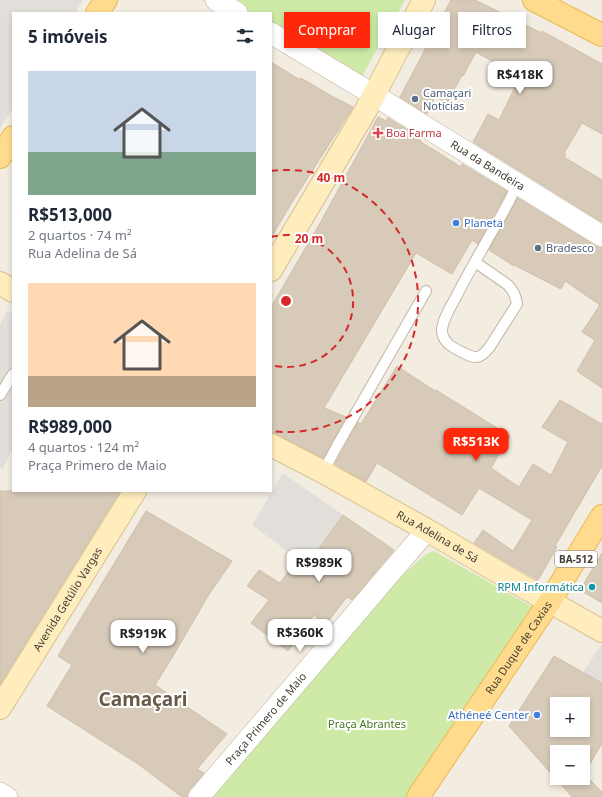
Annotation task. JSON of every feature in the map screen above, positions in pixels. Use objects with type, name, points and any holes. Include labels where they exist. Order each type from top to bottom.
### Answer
[{"type":"main road","points":[[98,12],[106,0]]},
{"type":"main road","points":[[534,0],[602,35]]},
{"type":"main road","points":[[0,156],[12,138]]},
{"type":"main road","name":"Rua Duque de Caxias","points":[[418,797],[550,601],[602,516]]},
{"type":"street","points":[[216,0],[235,12]]},
{"type":"street","points":[[272,268],[374,95],[424,0]]},
{"type":"street","name":"Rua da Bandeira","points":[[272,34],[602,236]]},
{"type":"street","points":[[0,283],[12,290]]},
{"type":"street","name":"Rua Adelina de Sá","points":[[272,446],[427,530],[602,631]]},
{"type":"street","name":"Avenida Getúlio Vargas","points":[[0,708],[134,492]]},
{"type":"street","name":"Praça Primero de Maio","points":[[199,797],[427,530]]},
{"type":"street","points":[[0,793],[7,797]]},
{"type":"lane","points":[[475,262],[513,289],[516,296],[516,304],[484,354],[478,357],[471,357],[448,344],[442,331],[444,320],[475,262],[512,197],[517,184]]},
{"type":"lane","points":[[323,472],[426,291]]},
{"type":"lane","points":[[0,395],[12,376]]},
{"type":"green space","points":[[202,0],[405,0],[398,12],[378,12],[378,48],[353,92],[272,43],[272,12],[221,12]]},
{"type":"green space","name":"Praça Abrantes","points":[[434,551],[534,608],[407,797],[207,797],[403,575],[425,555]]},
{"type":"shaded area","points":[[0,0],[83,0],[76,12],[12,12],[12,110],[0,128]]},
{"type":"shaded area","points":[[7,311],[12,314],[12,450],[3,469],[0,467],[0,324]]},
{"type":"shaded area","points":[[283,473],[343,515],[307,566],[252,525]]},
{"type":"shaded area","points":[[602,644],[602,683],[583,672]]},
{"type":"building","points":[[451,0],[475,0],[499,12],[458,12],[458,48],[526,48],[526,25],[542,33],[542,31],[602,64],[602,134],[582,123],[564,153],[566,154],[564,157],[602,180],[602,222],[473,142],[488,114],[499,120],[520,77],[476,52],[447,103],[435,97],[427,114],[400,97],[426,48],[450,48],[450,12],[445,12]]},
{"type":"building","points":[[272,63],[300,80],[301,78],[353,107],[272,236]]},
{"type":"building","points":[[378,117],[386,121],[388,118],[417,136],[416,138],[421,142],[461,167],[462,164],[507,191],[478,244],[472,240],[452,274],[416,253],[324,408],[346,417],[323,458],[277,434],[272,433],[272,305],[319,225]]},
{"type":"building","points":[[518,198],[596,246],[602,248],[602,388],[577,371],[595,340],[582,332],[600,305],[565,281],[561,289],[514,266],[489,250]]},
{"type":"building","points":[[397,366],[435,391],[436,390],[510,436],[491,468],[519,487],[533,464],[551,475],[568,442],[542,427],[560,400],[602,424],[602,466],[555,546],[557,547],[538,580],[474,543],[483,530],[513,551],[532,520],[479,488],[462,515],[377,463],[366,482],[335,464],[358,422],[361,424]]},
{"type":"building","points":[[0,491],[119,492],[0,684]]},
{"type":"building","points":[[146,511],[232,561],[208,596],[155,685],[227,734],[197,769],[204,773],[190,789],[187,797],[182,797],[138,764],[47,706],[72,665],[58,656]]},
{"type":"building","points":[[343,515],[394,550],[352,600],[347,597],[326,624],[314,615],[288,651],[251,623],[269,600],[247,586],[259,570],[280,583],[298,559],[307,566]]},
{"type":"building","name":"RPM Informática","points":[[602,553],[602,603],[580,590]]},
{"type":"building","name":"Athéneé Center","points":[[554,656],[602,683],[602,743],[590,764],[590,745],[550,745],[550,772],[509,726]]},
{"type":"building","name":"Athéneé Center","points":[[590,780],[602,792],[602,797],[572,797],[561,785],[590,785]]},
{"type":"place","name":"Camaçari Notícias","points":[[415,99]]},
{"type":"place","name":"Boa Farma","points":[[378,133]]},
{"type":"place","name":"Planeta","points":[[456,223]]},
{"type":"place","name":"Bradesco","points":[[538,248]]},
{"type":"place","name":"RPM Informática","points":[[592,587]]},
{"type":"place","name":"Athéneé Center","points":[[537,715]]},
{"type":"district","name":"Camaçari","points":[[143,699]]}]
